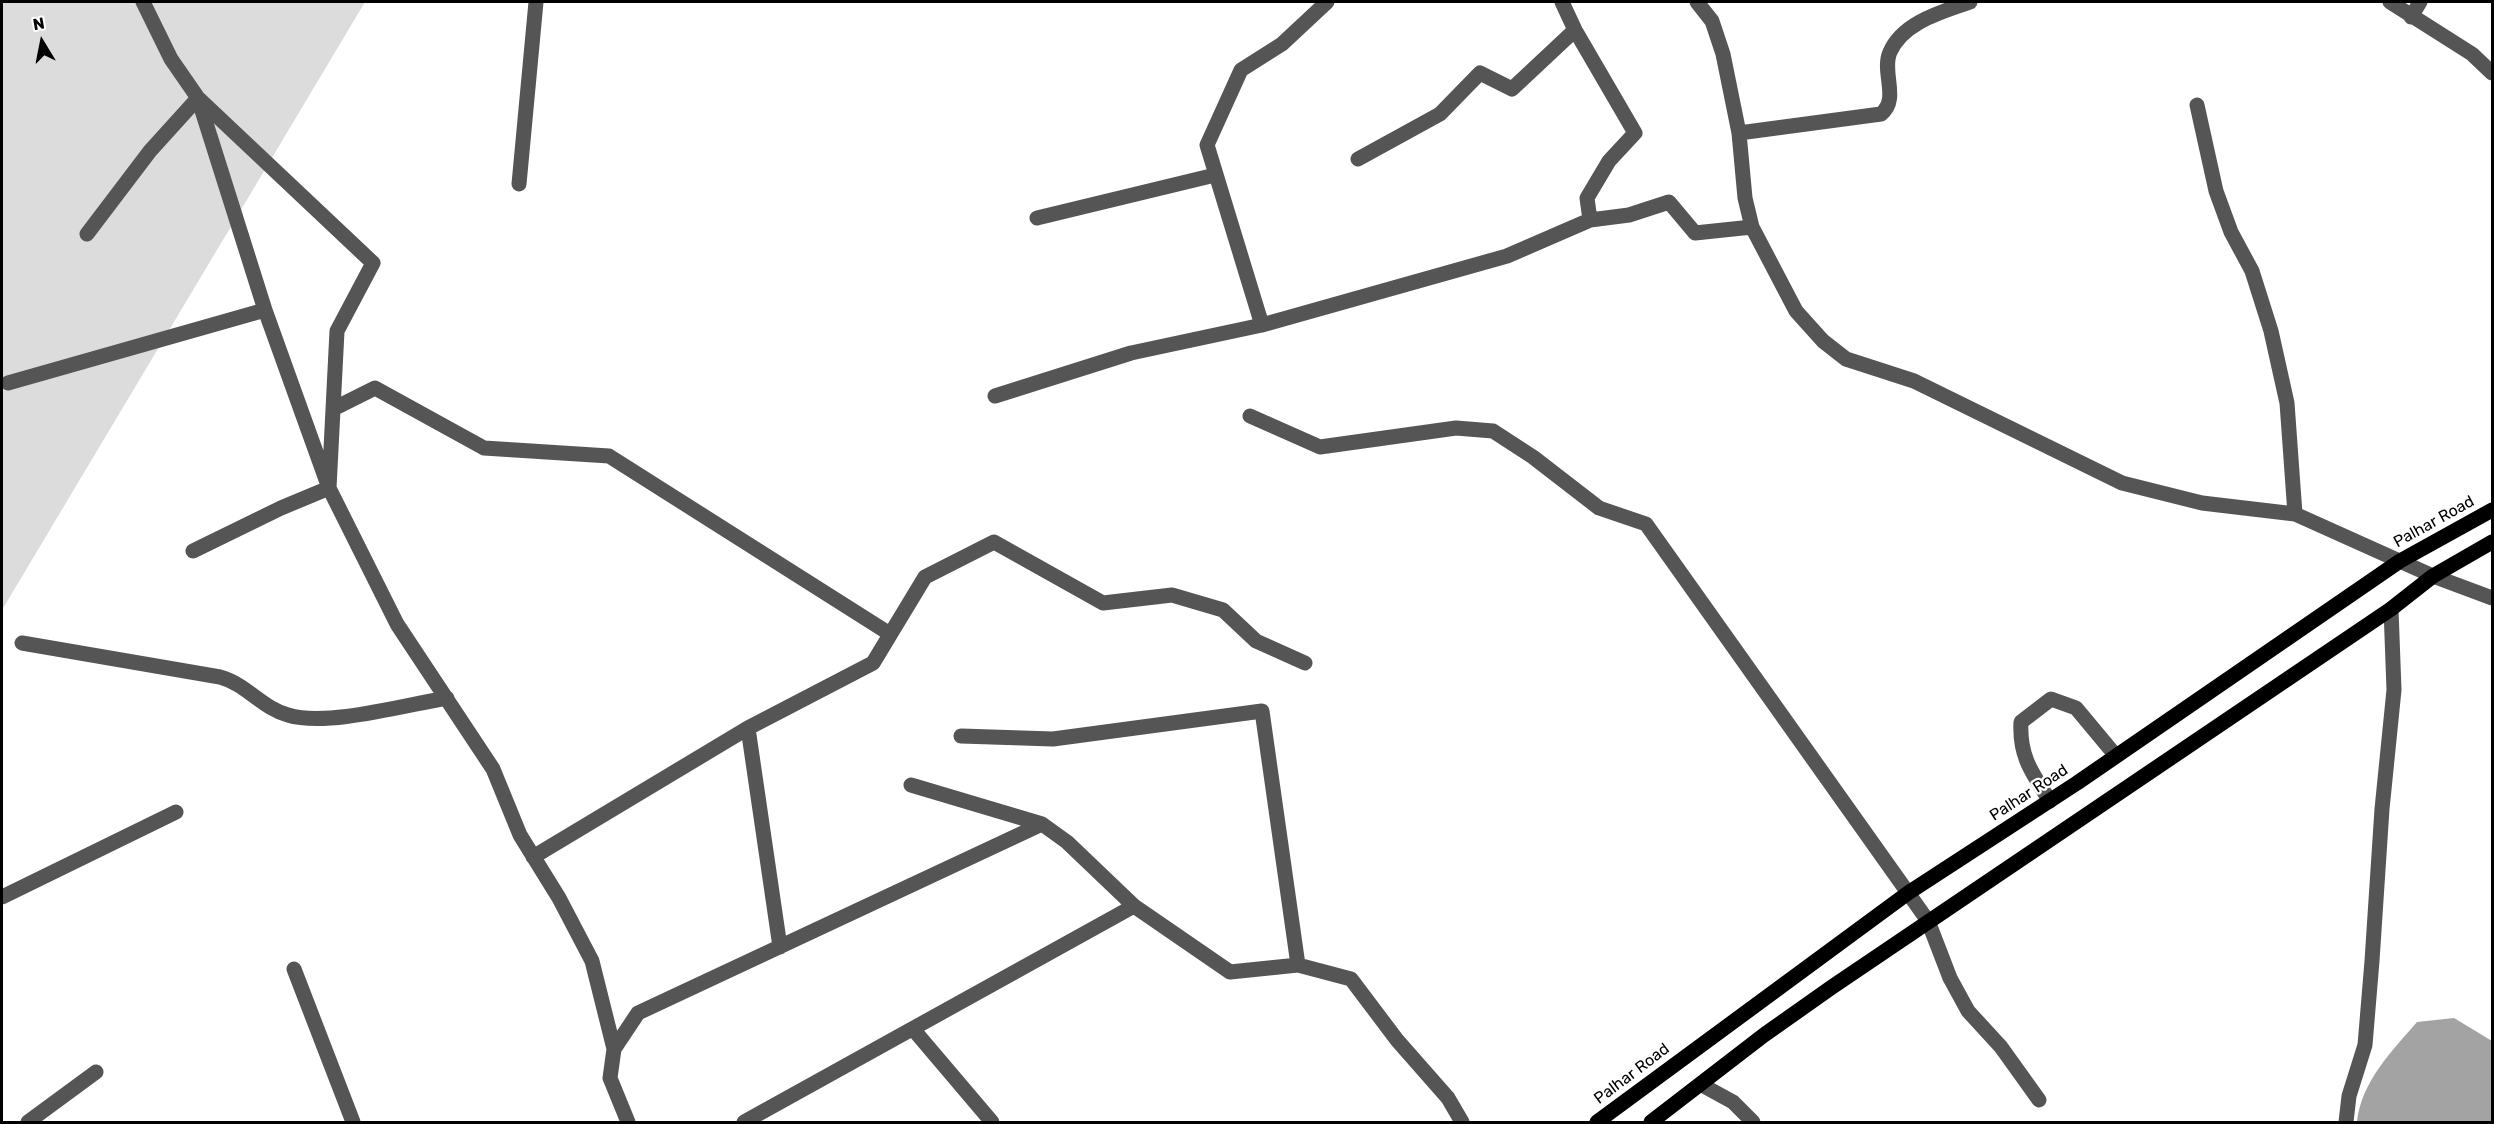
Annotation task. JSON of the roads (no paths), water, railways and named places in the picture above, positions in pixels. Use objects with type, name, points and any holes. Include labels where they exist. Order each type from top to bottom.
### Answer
[{"type":"main road","name":"Palhar Road","points":[[1597,1122],[1908,893],[2050,801],[2400,561],[2493,510]]},
{"type":"main road","points":[[1651,1122],[1764,1035],[1928,921],[2391,609],[2433,576],[2493,542]]},
{"type":"street","points":[[142,2],[171,59],[198,98],[373,263],[337,331],[335,408],[329,488]]},
{"type":"street","points":[[519,184],[536,2]]},
{"type":"street","points":[[1262,325],[1215,175],[1208,145],[1241,70],[1282,44],[1327,2]]},
{"type":"street","points":[[1562,2],[1575,30],[1635,133],[1609,161],[1587,198],[1590,220]]},
{"type":"street","points":[[1697,2],[1712,21],[1723,54],[1738,133],[1745,198],[1752,227],[1796,311],[1823,341],[1846,359],[1914,381],[2122,483],[2202,503],[2295,514],[2433,576],[2493,598]]},
{"type":"street","points":[[1738,133],[1881,114],[1887,109],[1890,98],[1887,74],[1889,53],[1904,32],[1928,17],[1970,2]]},
{"type":"street","points":[[2390,2],[2472,54],[2493,74]]},
{"type":"street","points":[[2411,17],[2420,2]]},
{"type":"street","points":[[1358,159],[1440,114],[1480,73],[1512,89],[1575,30]]},
{"type":"street","points":[[87,234],[150,151],[198,98]]},
{"type":"street","points":[[198,98],[265,310],[329,488],[397,624],[493,769],[520,835],[559,898],[592,961],[614,1049],[610,1078],[628,1122]]},
{"type":"street","points":[[2197,105],[2216,191],[2231,232],[2252,271],[2271,331],[2287,403],[2295,514]]},
{"type":"street","points":[[1037,218],[1215,175]]},
{"type":"street","points":[[995,396],[1131,353],[1262,325],[1507,256],[1590,220],[1629,215],[1669,202],[1695,233],[1752,227]]},
{"type":"street","points":[[8,383],[265,310]]},
{"type":"street","points":[[335,408],[375,388],[484,448],[609,456],[890,634]]},
{"type":"street","points":[[1250,416],[1320,447],[1456,428],[1492,431],[1533,457],[1599,508],[1646,524],[1928,921],[1950,978],[1968,1011],[2001,1047],[2039,1100]]},
{"type":"street","points":[[193,551],[281,508],[329,488]]},
{"type":"street","points":[[533,857],[747,728],[873,663],[925,577],[994,542],[1103,603],[1172,594],[1223,610],[1256,641],[1305,663]]},
{"type":"street","points":[[2346,1122],[2349,1096],[2365,1045],[2371,982],[2384,788],[2394,690],[2391,609]]},
{"type":"street","points":[[22,643],[220,676],[236,681],[260,701],[287,715],[320,720],[447,698]]},
{"type":"street","points":[[2050,801],[2021,751],[2020,722],[2051,699],[2076,708],[2116,756]]},
{"type":"street","points":[[961,736],[1053,739],[1262,711],[1298,965]]},
{"type":"street","points":[[747,728],[767,842],[780,947]]},
{"type":"street","points":[[911,785],[1042,825],[1066,842],[1134,906],[1230,972],[1298,965],[1350,979],[1397,1040],[1448,1098],[1462,1122]]},
{"type":"street","points":[[2,897],[176,812]]},
{"type":"street","points":[[614,1049],[638,1013],[1042,825]]},
{"type":"street","points":[[744,1122],[1134,906]]},
{"type":"street","points":[[294,969],[353,1122]]},
{"type":"street","points":[[913,1029],[992,1122]]},
{"type":"street","points":[[28,1122],[96,1072]]},
{"type":"street","points":[[1702,1085],[1733,1102],[1753,1122]]}]
